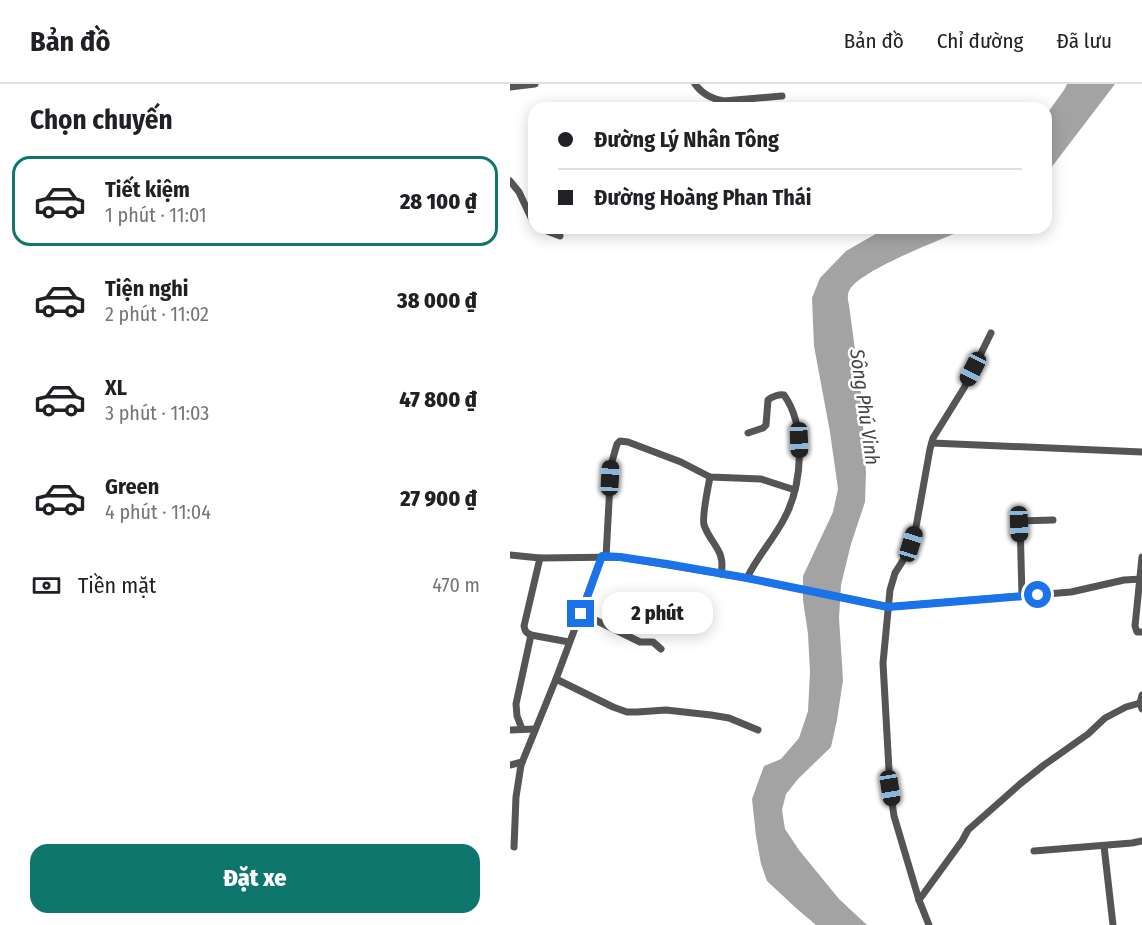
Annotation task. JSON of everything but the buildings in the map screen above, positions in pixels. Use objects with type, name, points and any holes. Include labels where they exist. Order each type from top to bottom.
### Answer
[{"type":"street","points":[[510,87],[535,84]]},
{"type":"street","points":[[695,84],[709,96],[724,101],[782,96]]},
{"type":"street","points":[[510,181],[528,211]]},
{"type":"street","points":[[555,234],[560,236]]},
{"type":"street","points":[[929,925],[919,900],[894,816],[890,788],[884,663],[888,607],[895,573],[911,544],[916,526],[932,443],[964,388],[991,333]]},
{"type":"street","points":[[747,578],[784,519],[795,490],[800,463],[799,440],[792,410],[784,395],[781,394],[768,400],[766,426],[748,434]]},
{"type":"street","points":[[514,847],[516,797],[522,762],[604,556],[610,465],[617,444],[620,441],[628,442],[681,462],[710,477],[761,479],[795,490]]},
{"type":"street","points":[[932,443],[1142,452]]},
{"type":"street","points":[[710,477],[704,522],[722,558],[721,574]]},
{"type":"street","points":[[1022,596],[1020,521],[1053,520]]},
{"type":"street","points":[[510,555],[540,558],[604,556],[667,564],[888,607],[1071,592],[1124,580],[1141,579]]},
{"type":"street","points":[[1142,557],[1135,626],[1137,632],[1142,632]]},
{"type":"street","points":[[540,558],[524,626],[526,633],[569,642]]},
{"type":"street","points":[[581,614],[634,639],[653,642],[662,649]]},
{"type":"street","points":[[522,729],[517,716],[516,704],[531,635]]},
{"type":"street","points":[[556,679],[627,712],[666,710],[711,715],[729,718],[758,730]]},
{"type":"street","points":[[919,900],[963,841],[968,830],[1020,784],[1106,718],[1141,701]]},
{"type":"street","points":[[510,730],[536,729]]},
{"type":"street","points":[[510,765],[522,762]]},
{"type":"street","points":[[1034,851],[1142,841]]},
{"type":"street","points":[[1104,846],[1113,925]]},
{"type":"shaded area","points":[[1067,84],[1115,84],[1052,166],[1052,107]]},
{"type":"shaded area","points":[[876,234],[954,234],[868,274],[848,293],[861,394],[866,473],[865,502],[841,585],[839,618],[843,680],[831,747],[786,794],[782,810],[785,829],[799,850],[839,899],[867,925],[816,925],[767,881],[761,864],[752,799],[764,766],[781,759],[799,738],[808,711],[810,672],[803,576],[833,512],[838,489],[814,346],[812,298],[820,278],[846,251]]},
{"type":"route","points":[[581,614],[602,556],[667,564],[747,578],[888,607],[1038,595]]},
{"type":"water label","name":"Sông Phú Vinh","points":[[865,407]]}]
